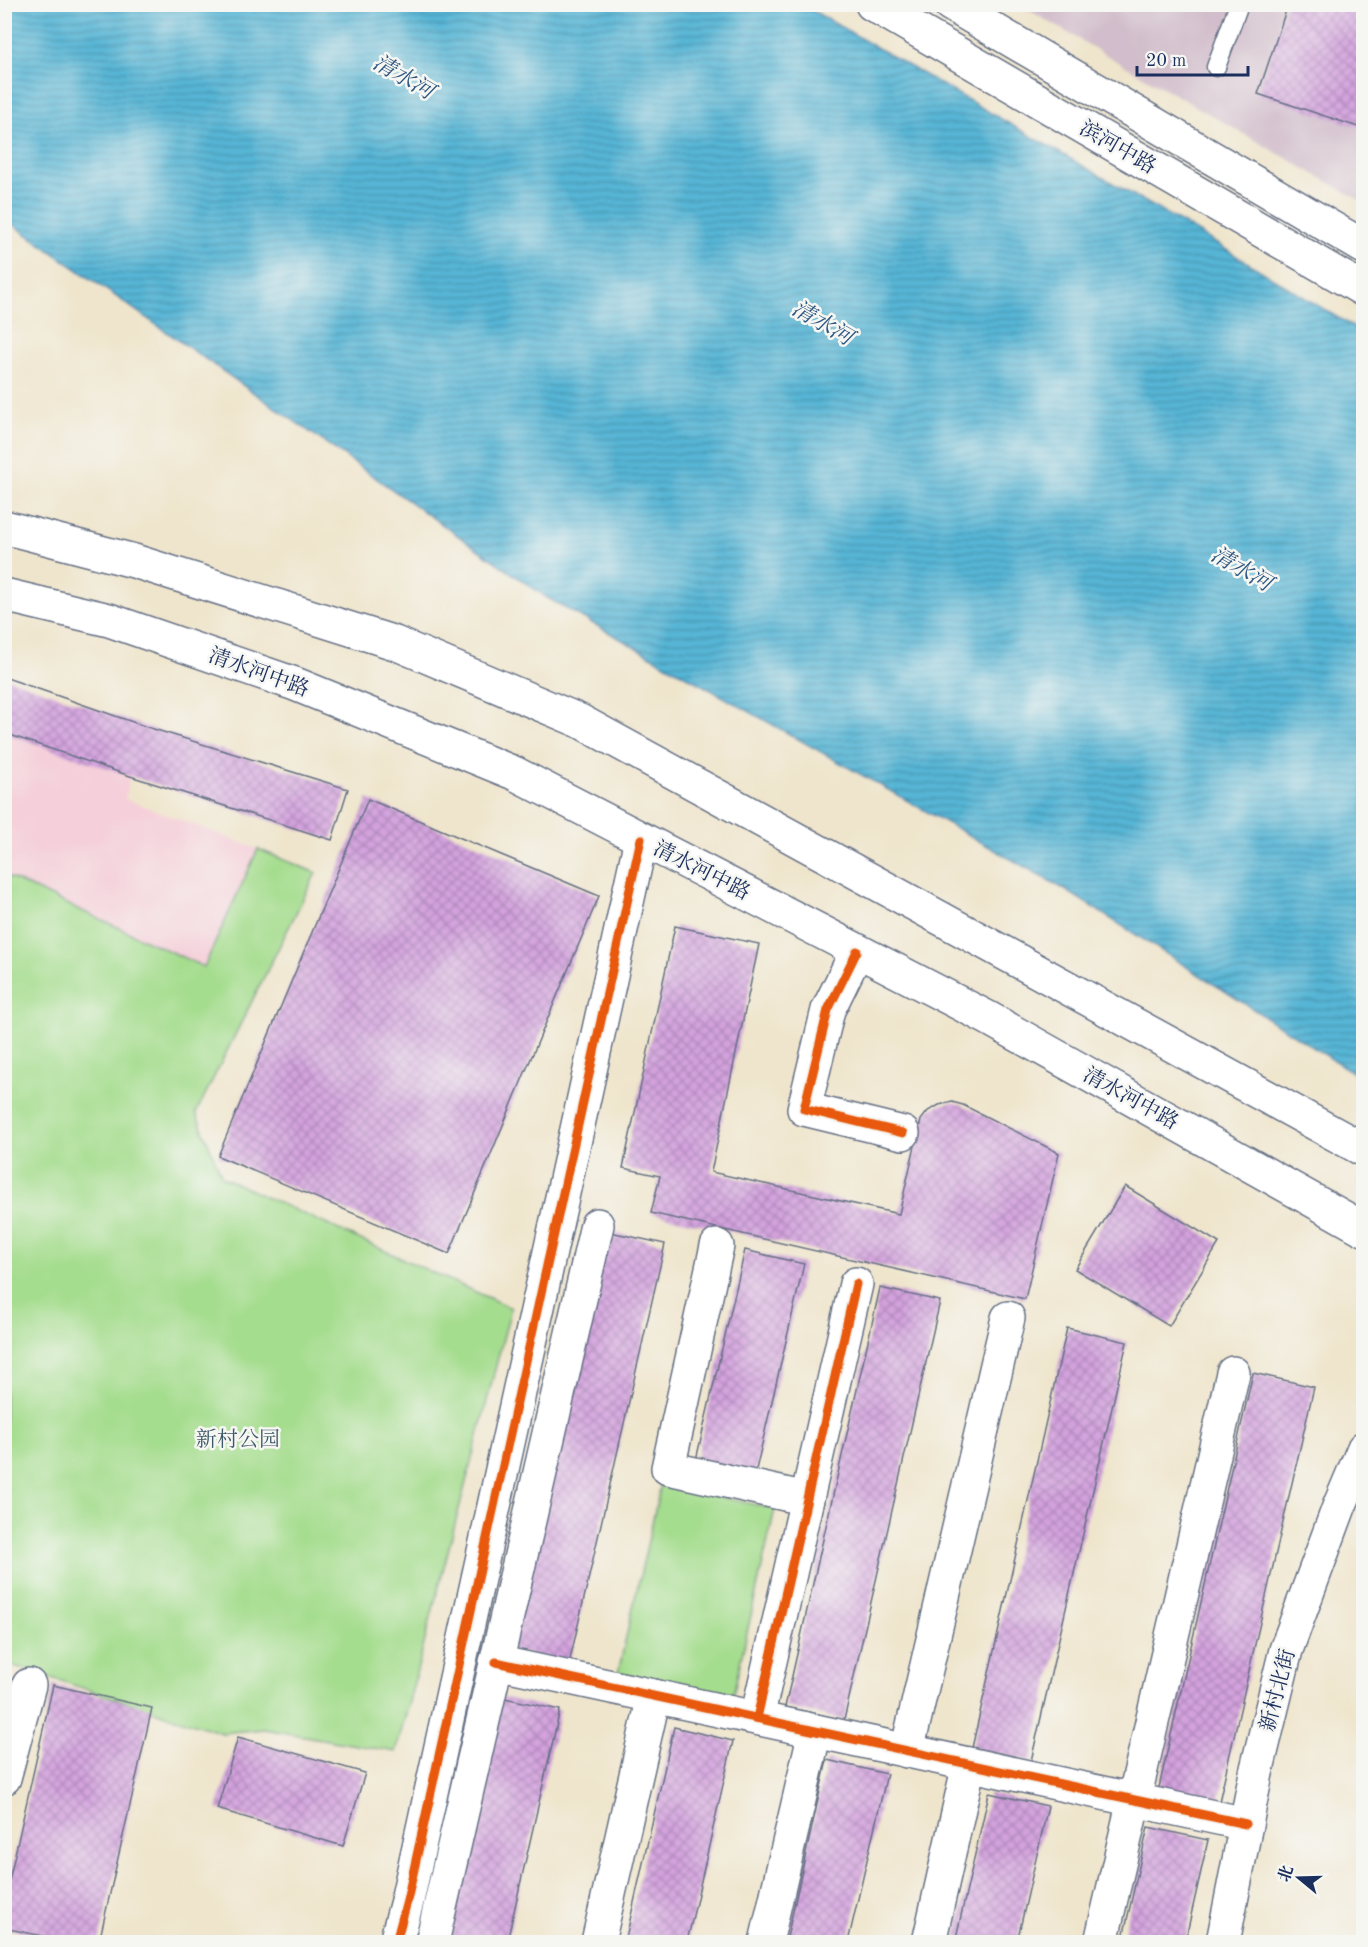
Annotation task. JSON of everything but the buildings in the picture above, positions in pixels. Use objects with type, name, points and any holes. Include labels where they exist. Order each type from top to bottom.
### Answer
[{"type":"street","name":"滨河中路","points":[[872,4],[1364,290]]},
{"type":"street","name":"滨河中路","points":[[950,4],[1364,247]]},
{"type":"street","points":[[4,527],[134,561],[394,643],[580,721],[1364,1150]]},
{"type":"street","name":"清水河中路","points":[[4,594],[109,620],[295,684],[514,773],[988,1018],[1364,1229]]},
{"type":"street","points":[[396,1942],[408,1900],[641,839]]},
{"type":"street","points":[[857,951],[828,1010],[804,1109],[903,1133]]},
{"type":"street","points":[[432,1942],[597,1225]]},
{"type":"street","points":[[717,1246],[668,1468],[807,1499]]},
{"type":"street","points":[[757,1718],[856,1284]]},
{"type":"street","points":[[908,1751],[1008,1318]]},
{"type":"street","points":[[1101,1942],[1233,1373]]},
{"type":"street","name":"新村北街","points":[[1223,1942],[1256,1773],[1286,1650],[1364,1448]]},
{"type":"street","points":[[496,1662],[1246,1824]]},
{"type":"street","points":[[4,1778],[28,1685]]},
{"type":"street","points":[[598,1942],[654,1696]]},
{"type":"street","points":[[766,1942],[815,1731]]},
{"type":"street","points":[[929,1942],[969,1764]]},
{"type":"lane","points":[[1216,67],[1239,4]]},
{"type":"shaded area","points":[[1020,5],[1363,5],[1363,202],[1106,55]]},
{"type":"shaded area","points":[[5,677],[147,727],[130,776],[125,799],[258,849],[204,967],[5,875]]},
{"type":"green space","name":"新村公园","points":[[258,849],[316,873],[196,1113],[222,1177],[511,1308],[396,1752],[264,1729],[222,1733],[5,1663],[4,875],[204,967]]},
{"type":"green space","points":[[661,1484],[775,1509],[732,1699],[618,1673]]},
{"type":"water","name":"清水河","points":[[5,4],[803,5],[1189,227],[1363,333],[1363,1079],[1064,889],[546,597],[5,219]]},
{"type":"cycle path","points":[[396,1942],[407,1901],[641,839]]},
{"type":"cycle path","points":[[857,951],[828,1010],[804,1109],[903,1133]]},
{"type":"cycle path","points":[[757,1718],[856,1284]]},
{"type":"cycle path","points":[[496,1662],[1246,1824]]}]
